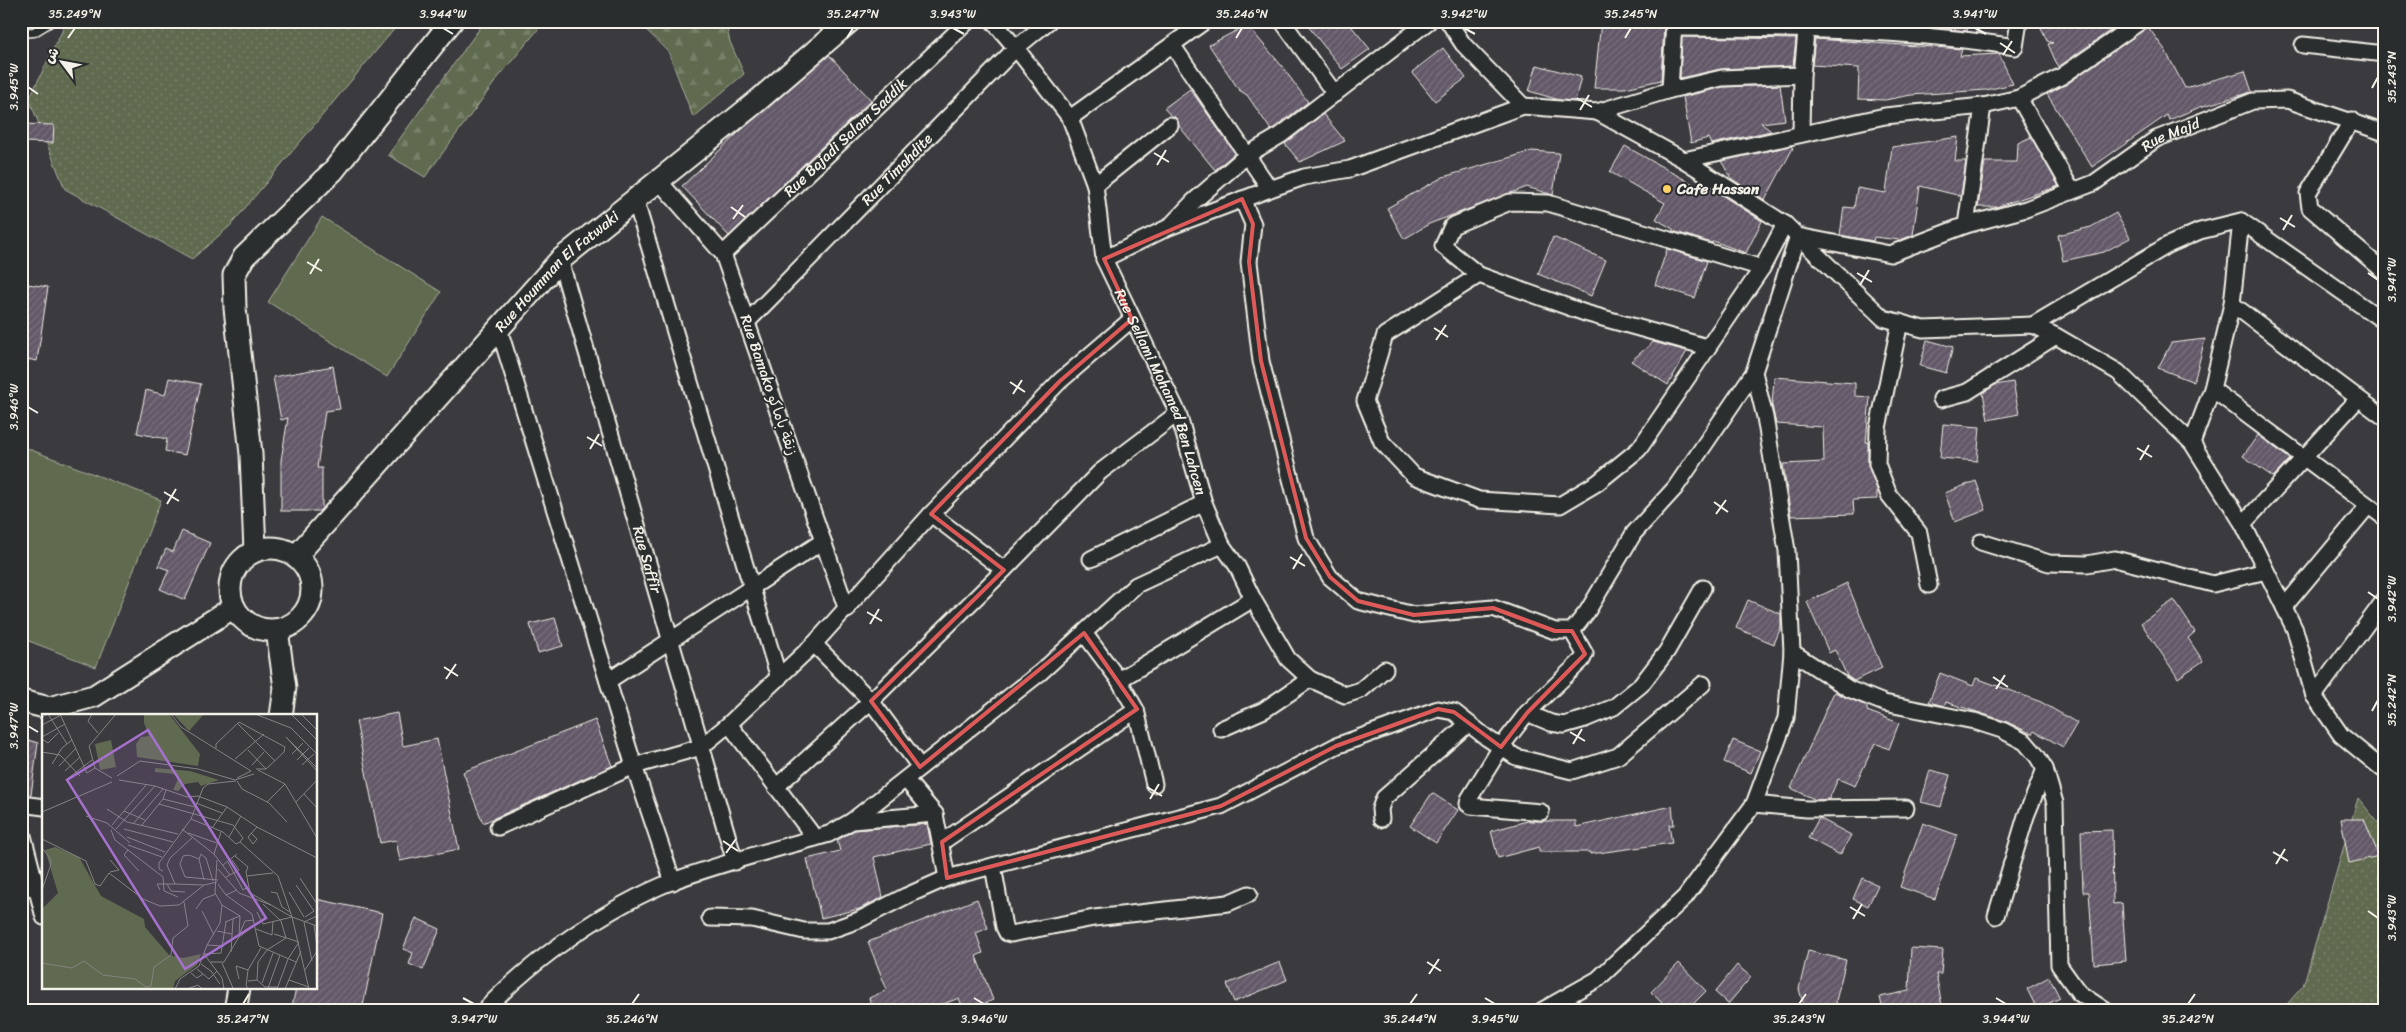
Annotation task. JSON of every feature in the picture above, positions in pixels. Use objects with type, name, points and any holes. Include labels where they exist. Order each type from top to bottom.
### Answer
[{"type":"street","points":[[255,550],[251,454],[235,308],[234,275],[244,257],[333,171],[452,21]]},
{"type":"street","name":"Rue Houmman El Fatwaki","points":[[296,556],[560,260],[755,103],[850,21]]},
{"type":"street","name":"Rue Bajadi Salam Saddik","points":[[723,254],[968,21]]},
{"type":"street","name":"Rue Sellami Mohamed Ben Lahcen","points":[[993,21],[1070,118],[1095,185],[1104,259],[1178,413],[1204,502],[1222,545],[1237,566],[1253,599],[1288,659],[1310,680],[1345,695],[1361,690],[1386,669]]},
{"type":"street","name":"Rue Timahdite","points":[[748,322],[1016,48],[1049,21]]},
{"type":"street","points":[[1070,118],[1206,21]]},
{"type":"street","points":[[1282,21],[1334,94]]},
{"type":"street","points":[[1169,227],[1247,155],[1281,135],[1430,21]]},
{"type":"street","points":[[1448,21],[1463,44],[1523,106]]},
{"type":"street","points":[[1670,90],[1674,24],[1807,25],[1967,39],[2015,46],[2019,21]]},
{"type":"street","points":[[1684,160],[1885,116],[1983,106],[2019,98],[2062,76],[2142,21]]},
{"type":"street","points":[[1801,133],[1802,75],[1807,25]]},
{"type":"street","points":[[2303,45],[2385,54]]},
{"type":"street","points":[[1173,46],[1270,189]]},
{"type":"street","points":[[1104,259],[1169,227],[1242,199],[1304,178],[1350,170],[1523,106],[1597,112],[1670,90],[1722,78],[1802,75]]},
{"type":"street","points":[[2019,98],[2072,191]]},
{"type":"street","name":"Rue Majd","points":[[1798,236],[1890,254],[1966,225],[2026,209],[2094,183],[2156,139],[2253,101],[2287,100],[2385,132]]},
{"type":"street","points":[[1966,225],[1983,106]]},
{"type":"street","points":[[1597,112],[1684,160],[1785,224],[1882,318],[1923,329],[2033,324],[2168,246],[2200,231],[2241,221],[2385,322]]},
{"type":"street","points":[[2352,120],[2308,193],[2310,208],[2385,272]]},
{"type":"street","points":[[1095,185],[1170,124]]},
{"type":"street","name":"Rue Bamako زنقة باماكو","points":[[658,180],[723,254],[847,610]]},
{"type":"street","points":[[635,199],[779,678]]},
{"type":"street","points":[[1242,199],[1253,224],[1249,262],[1260,362],[1306,538],[1330,577],[1358,601],[1414,615],[1493,608],[1555,632],[1572,631],[1587,612],[1634,533],[1676,488],[1754,372],[1798,236]]},
{"type":"street","points":[[1707,347],[1585,313],[1479,274],[1444,246],[1452,226],[1510,202],[1548,203],[1762,268]]},
{"type":"street","points":[[2192,443],[2212,389],[2232,304],[2241,221]]},
{"type":"street","points":[[1479,274],[1385,335],[1364,401],[1382,442],[1414,476],[1479,500],[1560,506],[1597,483],[1639,449],[1762,268],[1785,224]]},
{"type":"street","name":"Rue Saffir","points":[[560,260],[735,862]]},
{"type":"street","points":[[2232,304],[2385,418]]},
{"type":"street","points":[[498,827],[634,766],[701,747],[729,724],[814,644],[847,610],[931,514],[1060,382],[1132,320]]},
{"type":"street","points":[[1900,322],[1878,428],[1877,464],[1881,481],[1889,495],[1919,532],[1929,585]]},
{"type":"street","points":[[2033,324],[2118,372],[2192,443],[2243,524],[2284,607],[2295,630],[2314,696],[2341,734],[2385,770]]},
{"type":"street","points":[[499,329],[634,766],[673,882]]},
{"type":"street","points":[[1940,398],[1967,392],[2056,336]]},
{"type":"street","points":[[1542,1011],[1598,979],[1685,897],[1754,804],[1786,718],[1792,652],[1787,551],[1765,417],[1754,372]]},
{"type":"street","points":[[2212,389],[2385,518]]},
{"type":"street","points":[[2243,524],[2358,399]]},
{"type":"street","points":[[776,787],[871,701],[1100,472],[1178,413]]},
{"type":"street","points":[[1091,559],[1204,502]]},
{"type":"street","points":[[2284,607],[2368,506]]},
{"type":"street","points":[[931,514],[1004,570]]},
{"type":"street","points":[[608,681],[823,541]]},
{"type":"street","points":[[1981,542],[2049,563],[2087,564],[2115,559],[2213,584],[2266,571]]},
{"type":"street","points":[[484,1011],[500,994],[557,948],[621,906],[673,882],[829,834],[852,821],[1041,672],[1136,585],[1222,545]]},
{"type":"street","points":[[269,547],[284,549],[296,556],[306,566],[313,584],[312,598],[308,609],[298,620],[286,628],[277,630],[257,628],[249,624],[238,614],[234,607],[229,586],[234,570],[242,558],[255,550],[269,547]]},
{"type":"street","points":[[1527,713],[1551,723],[1564,725],[1585,720],[1614,707],[1641,685],[1667,651],[1703,588]]},
{"type":"street","points":[[1119,680],[1253,599]]},
{"type":"street","points":[[2314,696],[2385,599]]},
{"type":"street","points":[[21,702],[49,712],[94,696],[234,607]]},
{"type":"street","points":[[277,630],[285,688],[280,714]]},
{"type":"street","points":[[1541,812],[1471,806],[1468,804],[1469,799],[1501,747],[1527,713],[1582,660],[1585,654],[1572,631]]},
{"type":"street","points":[[1084,633],[1119,680],[1136,710],[1154,784]]},
{"type":"street","points":[[814,644],[871,701],[920,766]]},
{"type":"street","points":[[1792,652],[1849,689],[1884,703],[1974,722],[2002,730],[2025,742],[2045,769],[2055,804],[2059,966],[2079,993],[2106,1011]]},
{"type":"street","points":[[1221,729],[1264,710],[1310,680]]},
{"type":"street","points":[[710,918],[752,919],[804,931],[828,931],[859,920],[947,878],[1221,806],[1336,746],[1438,709],[1454,712],[1516,757],[1572,771],[1618,756],[1703,684]]},
{"type":"street","points":[[942,842],[1136,710]]},
{"type":"street","points":[[729,724],[815,838]]},
{"type":"street","points":[[1381,819],[1380,809],[1384,798],[1468,724]]},
{"type":"street","points":[[1996,916],[2026,816],[2045,769]]},
{"type":"street","points":[[906,780],[935,814],[942,842],[947,878]]},
{"type":"street","points":[[21,804],[42,807]]},
{"type":"street","points":[[1754,804],[1807,809],[1906,808]]},
{"type":"street","points":[[852,821],[935,814]]},
{"type":"street","points":[[21,828],[29,888],[42,913]]},
{"type":"street","points":[[993,866],[1004,928],[1007,933],[1011,934],[1094,918],[1228,903],[1248,894]]},
{"type":"street","points":[[235,1011],[239,990]]},
{"type":"lane","points":[[21,33],[34,32],[52,21]]},
{"type":"highlighted area","points":[[1242,199],[1253,224],[1249,262],[1261,361],[1306,538],[1330,577],[1358,601],[1414,615],[1493,608],[1555,631],[1572,631],[1585,654],[1527,713],[1501,747],[1454,712],[1438,709],[1336,746],[1221,806],[947,878],[942,842],[1137,709],[1084,633],[920,767],[871,701],[1004,570],[931,514],[1060,381],[1132,319],[1104,259]]},
{"type":"green space","points":[[67,21],[401,21],[230,226],[192,259],[65,189],[29,99]]},
{"type":"green space","points":[[485,21],[545,21],[497,79],[425,177],[388,155]]},
{"type":"green space","points":[[637,21],[725,21],[730,42],[744,74],[693,117],[668,51]]},
{"type":"green space","points":[[322,217],[441,292],[387,377],[268,302]]},
{"type":"green space","points":[[21,446],[161,500],[96,667],[21,638]]},
{"type":"green space","points":[[2358,798],[2385,831],[2385,1011],[2281,1011],[2303,986]]},
{"type":"building","points":[[1304,21],[1347,21],[1370,49],[1342,69]]},
{"type":"building","points":[[1631,21],[1664,24],[1661,80],[1625,88],[1594,88],[1601,22]]},
{"type":"building","points":[[1842,21],[1969,21],[1967,31]]},
{"type":"building","points":[[2038,21],[2124,21],[2058,67],[2048,44],[2053,43],[2047,41]]},
{"type":"building","points":[[1247,25],[1281,65],[1308,102],[1271,130],[1247,95],[1239,90],[1209,45]]},
{"type":"building","points":[[2148,27],[2165,50],[2185,88],[2245,71],[2252,92],[2200,107],[2169,120],[2167,115],[2092,167],[2047,94],[2067,84]]},
{"type":"building","points":[[1682,37],[1796,39],[1793,66],[1721,69],[1680,78]]},
{"type":"building","points":[[1815,39],[1962,49],[1960,56],[1999,54],[2013,84],[1986,90],[1911,95],[1885,100],[1858,99],[1859,68],[1812,65]]},
{"type":"building","points":[[1443,48],[1466,78],[1435,101],[1412,72]]},
{"type":"building","points":[[829,55],[871,100],[729,236],[682,186],[738,133]]},
{"type":"building","points":[[1537,65],[1581,77],[1575,101],[1559,100],[1529,91]]},
{"type":"building","points":[[1780,85],[1785,120],[1761,123],[1771,131],[1711,144],[1708,138],[1691,143],[1683,97],[1723,87]]},
{"type":"building","points":[[1190,89],[1235,153],[1215,170],[1179,126],[1177,119],[1171,116],[1164,108]]},
{"type":"building","points":[[1323,114],[1345,141],[1300,162],[1285,144]]},
{"type":"building","points":[[21,124],[54,125],[53,143],[21,142]]},
{"type":"building","points":[[1958,137],[1955,161],[1966,161],[1961,196],[1920,186],[1913,235],[1900,240],[1874,237],[1873,241],[1840,235],[1844,207],[1854,208],[1857,188],[1886,193],[1892,147]]},
{"type":"building","points":[[2031,137],[2059,186],[1996,207],[1978,207],[1985,162],[2017,162],[2018,143]]},
{"type":"building","points":[[1625,146],[1698,187],[1720,194],[1762,221],[1746,253],[1713,241],[1712,243],[1673,231],[1673,229],[1656,219],[1665,203],[1610,172]]},
{"type":"building","points":[[1791,146],[1793,148],[1765,200],[1732,179],[1721,161]]},
{"type":"building","points":[[1532,151],[1559,153],[1553,195],[1527,187],[1429,224],[1404,239],[1387,208],[1443,177]]},
{"type":"building","points":[[2116,213],[2130,238],[2104,252],[2063,261],[2058,235],[2091,227]]},
{"type":"building","points":[[1553,237],[1606,260],[1591,296],[1538,274]]},
{"type":"building","points":[[1667,249],[1707,261],[1695,298],[1655,285]]},
{"type":"building","points":[[21,283],[48,287],[37,361],[21,358]]},
{"type":"building","points":[[2205,339],[2194,382],[2158,368],[2171,343]]},
{"type":"building","points":[[1927,340],[1953,347],[1946,373],[1920,366]]},
{"type":"building","points":[[1653,342],[1687,351],[1668,385],[1631,361]]},
{"type":"building","points":[[333,366],[340,409],[325,411],[317,468],[322,468],[322,508],[319,511],[281,511],[281,460],[288,418],[281,420],[273,377]]},
{"type":"building","points":[[1774,377],[1855,383],[1855,396],[1870,397],[1866,442],[1868,442],[1868,464],[1877,489],[1877,499],[1853,500],[1854,514],[1791,516],[1783,464],[1824,462],[1823,427],[1776,424],[1772,406]]},
{"type":"building","points":[[169,378],[201,384],[185,455],[165,451],[167,439],[137,433],[146,390],[165,395]]},
{"type":"building","points":[[2013,382],[2019,414],[1988,420],[1983,393],[1995,385]]},
{"type":"building","points":[[1943,424],[1980,427],[1977,461],[1940,458]]},
{"type":"building","points":[[2258,435],[2290,459],[2273,477],[2243,456]]},
{"type":"building","points":[[1976,481],[1986,510],[1955,522],[1945,493]]},
{"type":"building","points":[[182,531],[210,543],[185,600],[160,589],[169,570],[158,566],[166,549],[173,552]]},
{"type":"building","points":[[1847,583],[1882,668],[1854,681],[1847,676],[1835,650],[1829,653],[1807,602]]},
{"type":"building","points":[[1748,600],[1781,614],[1781,627],[1774,644],[1736,628]]},
{"type":"building","points":[[2174,600],[2195,632],[2188,638],[2203,661],[2178,678],[2141,623]]},
{"type":"building","points":[[555,618],[563,646],[538,653],[530,624]]},
{"type":"building","points":[[1940,673],[1973,686],[1976,678],[2041,702],[2077,723],[2063,747],[2034,731],[2032,734],[2005,721],[1946,702],[1944,706],[1929,702]]},
{"type":"building","points":[[1834,692],[1867,706],[1867,711],[1899,723],[1889,749],[1875,743],[1855,786],[1838,779],[1829,799],[1816,800],[1791,788]]},
{"type":"building","points":[[397,713],[403,746],[437,739],[459,849],[400,861],[396,840],[380,843],[356,721]]},
{"type":"building","points":[[595,720],[612,766],[483,823],[463,772]]},
{"type":"building","points":[[21,738],[38,743],[31,795],[21,794]]},
{"type":"building","points":[[1733,740],[1760,751],[1751,773],[1724,762]]},
{"type":"building","points":[[1930,770],[1950,775],[1941,807],[1921,802]]},
{"type":"building","points":[[1432,793],[1458,810],[1436,843],[1410,826]]},
{"type":"building","points":[[1672,806],[1674,825],[1669,825],[1672,843],[1590,854],[1590,852],[1539,852],[1539,847],[1498,858],[1491,831],[1527,821],[1576,821],[1576,827]]},
{"type":"building","points":[[1819,818],[1851,835],[1840,855],[1808,838]]},
{"type":"building","points":[[2341,819],[2364,819],[2379,856],[2349,863]]},
{"type":"building","points":[[1923,823],[1957,835],[1935,899],[1900,887]]},
{"type":"building","points":[[927,824],[931,844],[874,857],[883,897],[859,909],[821,918],[807,859],[840,851],[837,840],[855,830]]},
{"type":"building","points":[[2112,830],[2113,904],[2122,903],[2126,961],[2094,964],[2089,892],[2083,892],[2081,831]]},
{"type":"building","points":[[1862,878],[1878,885],[1868,906],[1853,899]]},
{"type":"building","points":[[318,899],[382,913],[362,1011],[291,1011],[296,990],[318,990]]},
{"type":"building","points":[[977,899],[988,928],[976,933],[983,953],[976,956],[993,1000],[966,1011],[964,1011],[959,998],[925,1011],[894,1011],[892,1006],[874,1011],[869,998],[887,990],[868,942]]},
{"type":"building","points":[[416,918],[440,929],[423,970],[409,964],[413,953],[403,949]]},
{"type":"building","points":[[1911,948],[1943,950],[1941,974],[1936,974],[1943,1011],[1883,1011],[1880,997],[1909,991]]},
{"type":"building","points":[[1808,951],[1846,960],[1836,1001],[1839,1011],[1805,1011],[1799,989]]},
{"type":"building","points":[[1280,962],[1287,980],[1234,1002],[1227,984]]},
{"type":"building","points":[[1679,963],[1706,991],[1686,1011],[1670,1011],[1651,992]]},
{"type":"building","points":[[1737,965],[1751,977],[1728,1004],[1715,992]]},
{"type":"building","points":[[2049,977],[2060,998],[2037,1009],[2027,989]]},
{"type":"place","name":"Cafe Hassan","points":[[1667,189]]}]
